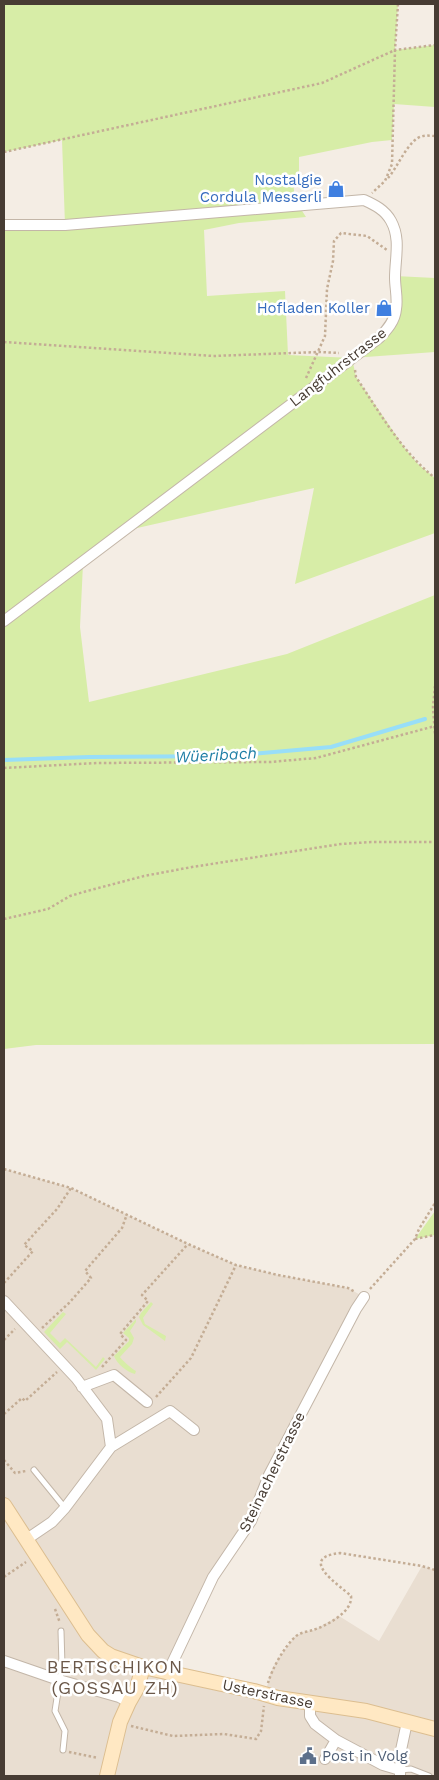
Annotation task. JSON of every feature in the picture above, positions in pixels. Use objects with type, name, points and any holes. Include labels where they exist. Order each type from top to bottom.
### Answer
[{"type":"street","points":[[4,225],[65,225],[364,200]]},
{"type":"street","name":"Langfuhrstrasse","points":[[4,621],[379,338],[390,326],[396,309],[397,240],[391,220],[379,206],[364,200]]},
{"type":"street","name":"Steinacherstrasse","points":[[168,1674],[170,1666],[213,1577],[251,1521],[269,1475],[364,1297]]},
{"type":"street","points":[[4,1301],[64,1366],[106,1419],[111,1447]]},
{"type":"street","points":[[82,1387],[114,1375],[147,1402]]},
{"type":"street","points":[[4,1504],[27,1539],[52,1522],[65,1508],[111,1447],[170,1411],[194,1430]]},
{"type":"street","name":"Usterstrasse","points":[[27,1539],[82,1627],[103,1651],[116,1658],[143,1668],[168,1674],[278,1698],[366,1711],[435,1729]]},
{"type":"street","points":[[4,1661],[59,1680],[119,1697],[129,1702]]},
{"type":"street","points":[[107,1776],[120,1722],[137,1688],[143,1668]]},
{"type":"street","points":[[310,1703],[310,1716],[315,1724],[336,1740],[400,1773],[400,1750],[407,1722]]},
{"type":"street","points":[[325,1759],[336,1740]]},
{"type":"lane","points":[[34,1470],[65,1508]]},
{"type":"lane","points":[[61,1632],[62,1666],[55,1711],[65,1732],[63,1750]]},
{"type":"lane","points":[[400,1773],[412,1769],[429,1776]]},
{"type":"path","points":[[385,181],[392,164],[398,4]]},
{"type":"path","points":[[4,152],[322,83],[395,50],[435,45]]},
{"type":"path","points":[[364,200],[396,169],[409,145],[421,136],[435,136]]},
{"type":"path","points":[[294,402],[325,336],[327,289],[333,261],[334,241],[341,234],[367,236],[385,249],[398,253]]},
{"type":"path","points":[[4,342],[213,356],[319,352],[342,354],[352,358],[356,377],[404,447],[418,464],[435,478]]},
{"type":"path","points":[[435,686],[435,735]]},
{"type":"path","points":[[4,768],[97,763],[270,762],[316,758],[435,726]]},
{"type":"path","points":[[4,919],[48,909],[70,896],[87,891],[144,876],[192,867],[341,844],[435,842]]},
{"type":"path","points":[[4,1169],[31,1175],[71,1188],[236,1265],[348,1288],[364,1297],[376,1281],[415,1239],[419,1228],[435,1203]]},
{"type":"path","points":[[4,1282],[33,1252],[24,1244],[57,1209],[71,1188]]},
{"type":"path","points":[[34,1334],[51,1321],[91,1278],[85,1271],[122,1228],[127,1214]]},
{"type":"path","points":[[415,1239],[435,1235]]},
{"type":"path","points":[[98,1372],[126,1340],[120,1334],[148,1301],[142,1295],[188,1244]]},
{"type":"path","points":[[147,1402],[154,1400],[191,1358],[236,1265]]},
{"type":"path","points":[[4,1340],[24,1322]]},
{"type":"path","points":[[4,1414],[22,1398],[25,1401],[64,1366]]},
{"type":"path","points":[[4,1460],[15,1473],[34,1470]]},
{"type":"path","points":[[120,1722],[173,1736],[224,1734],[256,1739],[261,1731],[265,1694],[273,1667],[295,1636],[330,1622],[339,1616],[350,1604],[351,1596],[322,1570],[322,1558],[327,1554],[340,1553],[422,1566],[435,1570]]},
{"type":"path","points":[[4,1577],[26,1562]]},
{"type":"path","points":[[55,1610],[61,1632]]},
{"type":"path","points":[[63,1750],[111,1760]]},
{"type":"shaded area","points":[[4,1169],[71,1188],[236,1265],[348,1288],[364,1297],[251,1521],[213,1577],[168,1673],[265,1694],[276,1662],[295,1636],[314,1630],[339,1616],[379,1641],[422,1566],[435,1570],[435,1776],[4,1776]]},
{"type":"green space","points":[[4,4],[398,4],[395,50],[435,45],[435,107],[394,104],[392,140],[372,142],[299,157],[299,175],[293,181],[295,200],[306,217],[239,223],[204,230],[207,296],[285,291],[288,355],[352,358],[356,377],[404,447],[418,464],[435,478],[435,533],[295,584],[314,488],[124,531],[83,564],[80,627],[89,702],[287,654],[435,595],[435,1044],[36,1045],[4,1049],[4,225],[65,225],[62,140],[4,152]]},
{"type":"green space","points":[[395,276],[435,278],[435,352],[352,358],[391,326]]},
{"type":"green space","points":[[435,1211],[435,1235],[415,1239]]},
{"type":"green space","points":[[151,1302],[153,1304],[143,1318],[145,1324],[166,1336],[165,1341],[143,1325],[139,1317]]},
{"type":"green space","points":[[63,1312],[66,1314],[50,1333],[60,1343],[65,1338],[96,1367],[103,1357],[105,1359],[96,1370],[67,1342],[60,1349],[44,1332]]},
{"type":"green space","points":[[136,1319],[130,1331],[134,1338],[132,1344],[120,1357],[136,1371],[135,1374],[117,1362],[114,1356],[129,1341],[129,1338],[123,1333]]},
{"type":"waterway","name":"Wüeribach","points":[[4,760],[229,756],[331,747],[425,719]]},
{"type":"place","name":"Nostalgie Cordula Messerli","points":[[336,189]]},
{"type":"place","name":"Hofladen Koller","points":[[384,308]]},
{"type":"place","name":"Post in Volg","points":[[308,1756]]},
{"type":"district","name":"BERTSCHIKON (GOSSAU ZH)","points":[[115,1676]]}]
